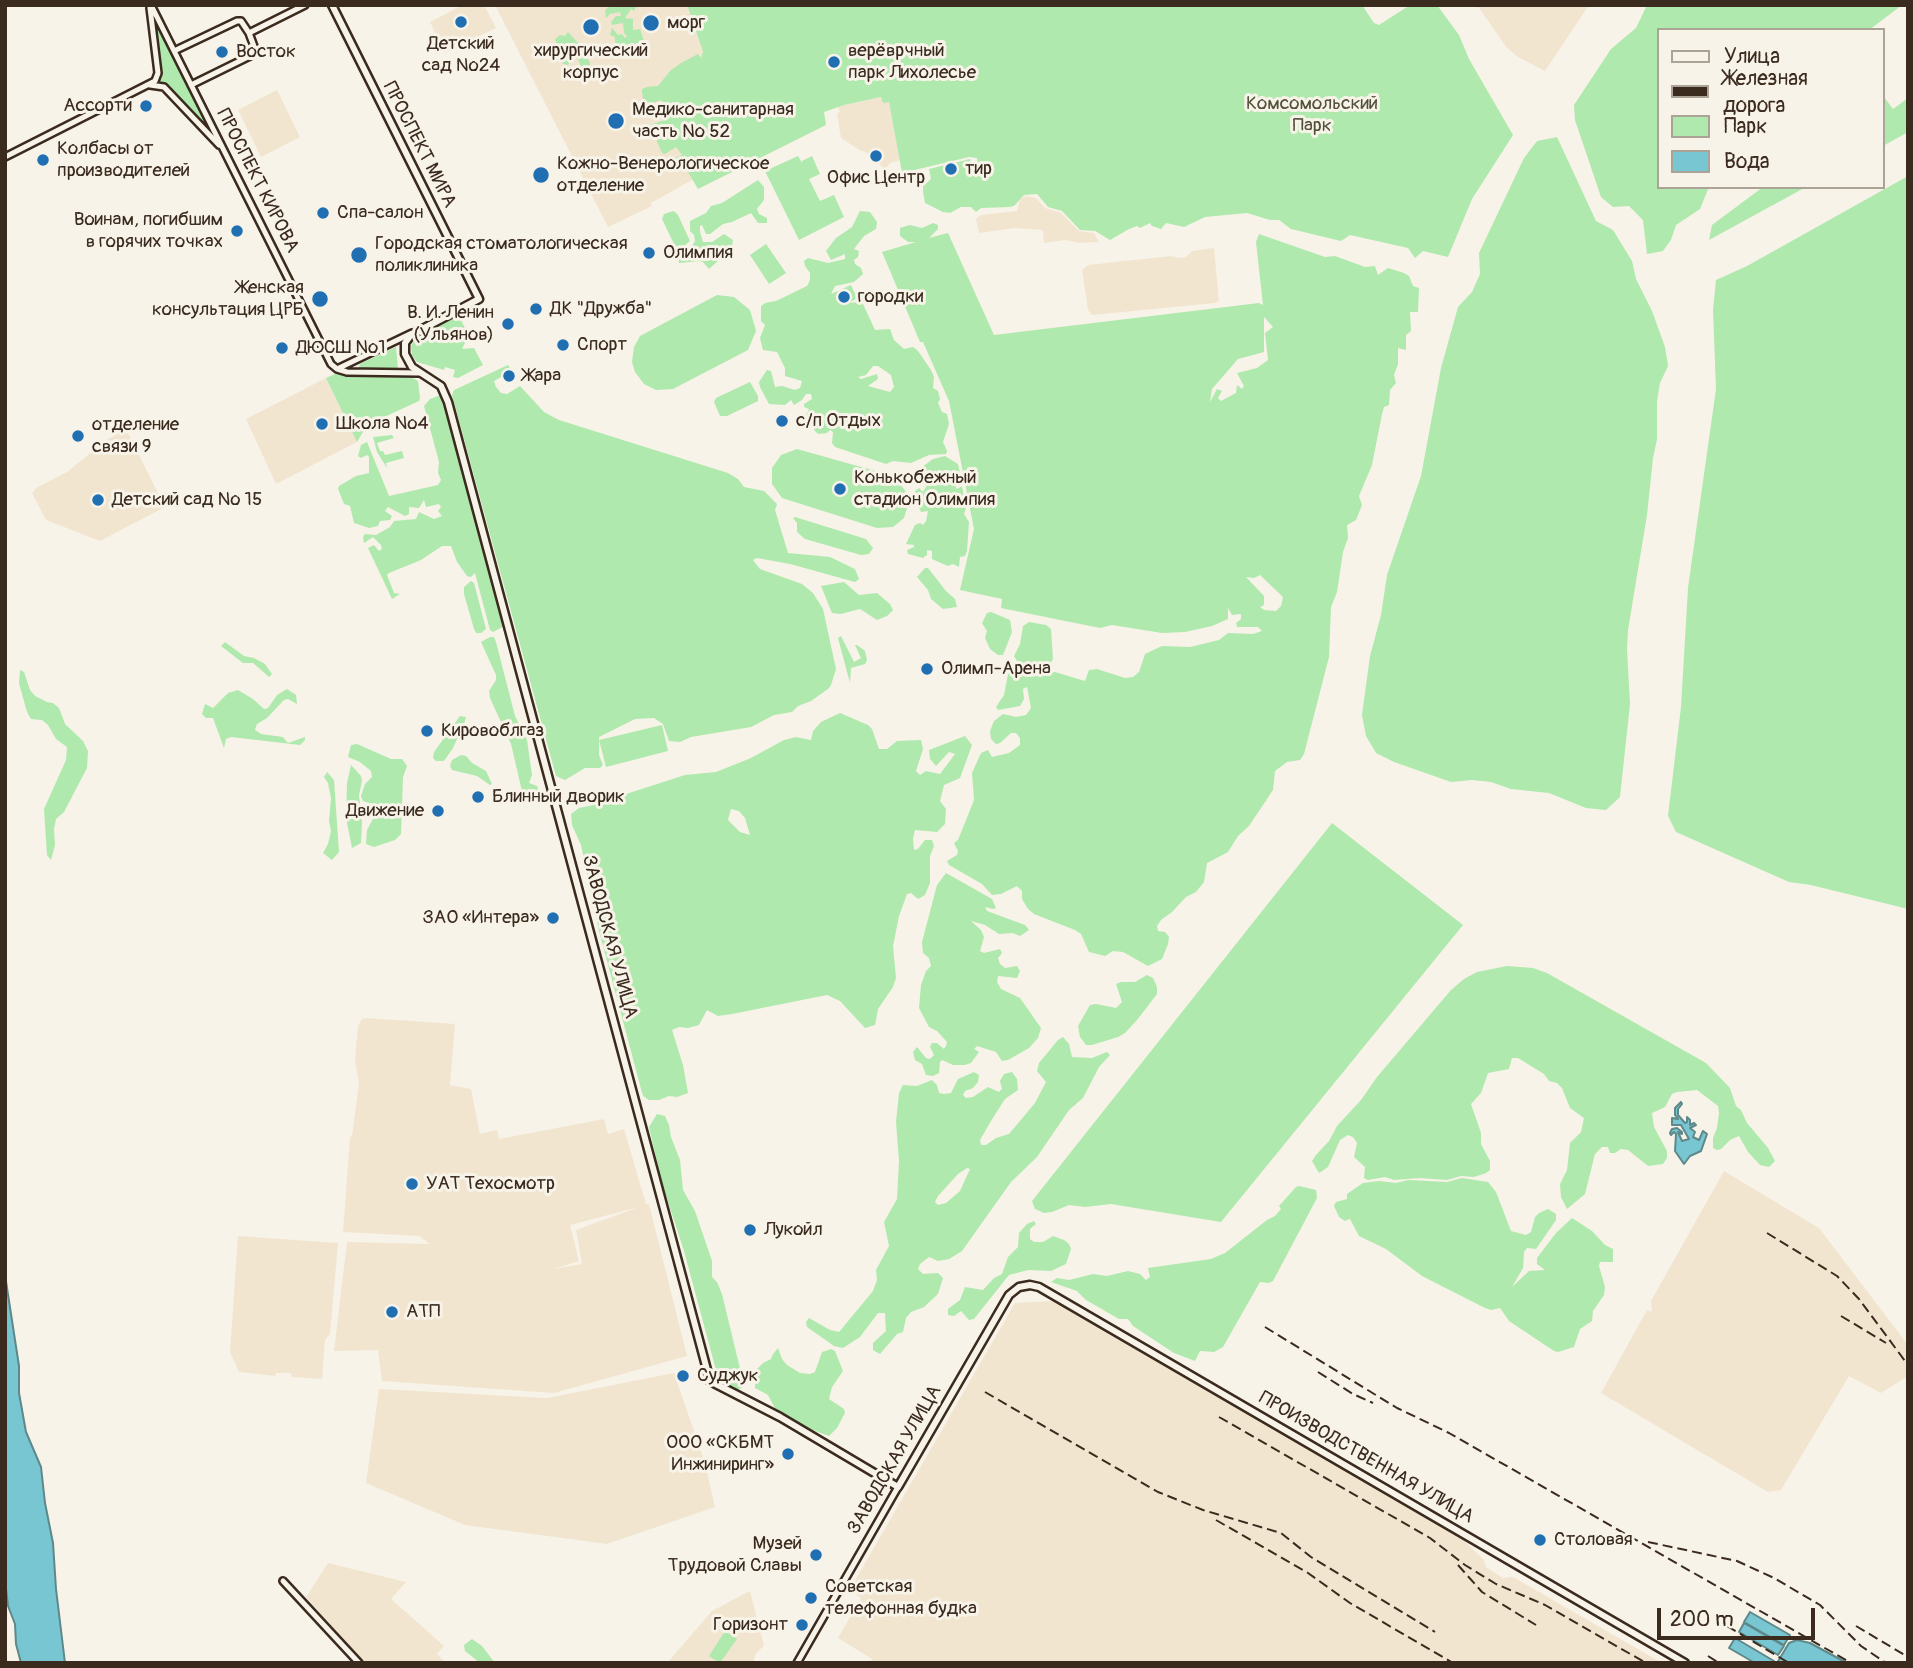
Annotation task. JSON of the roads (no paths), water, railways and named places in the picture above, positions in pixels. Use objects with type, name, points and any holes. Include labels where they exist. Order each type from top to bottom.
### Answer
[{"type":"main road","name":"ПРОСПЕКТ МИРА","points":[[332,5],[479,299],[415,332]]},
{"type":"main road","points":[[415,332],[406,339],[404,350],[408,362],[419,373]]},
{"type":"main road","name":"ЗАВОДСКАЯ УЛИЦА","points":[[419,373],[444,390],[532,707],[710,1381],[752,1401],[898,1488],[1005,1301],[1014,1290],[1030,1285]]},
{"type":"main road","name":"ПРОИЗВОДСТВЕННАЯ УЛИЦА","points":[[1030,1285],[1060,1298],[1685,1663]]},
{"type":"street","name":"ПРОСПЕКТ КИРОВА","points":[[150,5],[329,360],[337,369]]},
{"type":"street","points":[[5,157],[149,85],[156,79],[158,73],[150,5]]},
{"type":"street","points":[[249,33],[305,5]]},
{"type":"street","points":[[174,51],[237,21],[243,23],[249,33],[255,49],[254,54],[191,85]]},
{"type":"street","points":[[149,85],[159,85],[168,90],[223,148]]},
{"type":"street","points":[[337,369],[415,332]]},
{"type":"street","points":[[337,369],[347,372],[419,373]]},
{"type":"street","name":"ЗАВОДСКАЯ УЛИЦА","points":[[797,1663],[898,1488]]},
{"type":"street","points":[[283,1581],[359,1663]]},
{"type":"water","points":[[1681,1102],[1678,1115],[1685,1123],[1687,1117],[1690,1125],[1696,1125],[1690,1128],[1695,1132],[1693,1137],[1699,1140],[1703,1131],[1707,1134],[1701,1151],[1690,1156],[1684,1164],[1675,1151],[1676,1134],[1670,1133],[1677,1128],[1682,1132],[1678,1132],[1682,1141],[1689,1139],[1681,1125],[1672,1125],[1672,1118],[1678,1119],[1675,1108]]},
{"type":"water","points":[[5,1275],[19,1366],[19,1393],[26,1432],[41,1467],[53,1543],[65,1663],[21,1663],[15,1624],[8,1606],[5,1580]]},
{"type":"water","points":[[1750,1612],[1790,1635],[1784,1645],[1744,1622]]},
{"type":"water","points":[[1744,1623],[1784,1646],[1778,1655],[1739,1632]]},
{"type":"water","points":[[1735,1638],[1774,1663],[1755,1663],[1729,1648]]},
{"type":"water","points":[[1797,1640],[1810,1643],[1847,1663],[1777,1663],[1789,1643]]},
{"type":"railway","points":[[1767,1233],[1837,1276],[1859,1299],[1908,1365]]},
{"type":"railway","points":[[1841,1316],[1886,1343]]},
{"type":"railway","points":[[1265,1327],[1397,1408],[1449,1433],[1851,1663]]},
{"type":"railway","points":[[1318,1372],[1373,1403]]},
{"type":"railway","points":[[985,1392],[1158,1492],[1203,1510],[1281,1533],[1311,1557],[1435,1632]]},
{"type":"railway","points":[[1219,1417],[1430,1538],[1465,1565],[1496,1584],[1545,1605],[1646,1663]]},
{"type":"railway","points":[[1216,1520],[1308,1573],[1350,1603],[1453,1663]]},
{"type":"railway","points":[[1648,1542],[1737,1561],[1774,1578],[1820,1605],[1861,1646],[1886,1663]]},
{"type":"railway","points":[[1458,1565],[1482,1592],[1536,1625]]},
{"type":"railway","points":[[1727,1626],[1789,1663]]},
{"type":"railway","points":[[1856,1626],[1908,1657]]},
{"type":"railway","points":[[1708,1656],[1719,1663]]},
{"type":"place","name":"Детский сад №24","points":[[461,22]]},
{"type":"place","name":"морг","points":[[651,23]]},
{"type":"place","name":"хирургический корпус","points":[[591,27]]},
{"type":"place","name":"Восток","points":[[222,52]]},
{"type":"place","name":"верёврчный парк Лихолесье","points":[[834,62]]},
{"type":"place","name":"Ассорти","points":[[146,106]]},
{"type":"place","name":"Медико-санитарная часть № 52","points":[[616,121]]},
{"type":"place","name":"Офис Центр","points":[[876,156]]},
{"type":"place","name":"Колбасы от производителей","points":[[43,160]]},
{"type":"place","name":"тир","points":[[951,169]]},
{"type":"place","name":"Кожно-Венерологическое отделение","points":[[541,175]]},
{"type":"place","name":"Спа-салон","points":[[323,213]]},
{"type":"place","name":"Воинам, погибшим в горячих точках","points":[[237,231]]},
{"type":"place","name":"Олимпия","points":[[649,253]]},
{"type":"place","name":"Городская стоматологическая поликлиника","points":[[359,255]]},
{"type":"place","name":"городки","points":[[844,297]]},
{"type":"place","name":"Женская консультация ЦРБ","points":[[320,299]]},
{"type":"place","name":"ДК \"Дружба\"","points":[[536,309]]},
{"type":"place","name":"В. И. Ленин (Ульянов)","points":[[508,324]]},
{"type":"place","name":"Спорт","points":[[563,345]]},
{"type":"place","name":"ДЮСШ №1","points":[[282,348]]},
{"type":"place","name":"Жара","points":[[509,376]]},
{"type":"place","name":"с/п Отдых","points":[[782,421]]},
{"type":"place","name":"Школа №4","points":[[322,424]]},
{"type":"place","name":"отделение связи 9","points":[[78,436]]},
{"type":"place","name":"Конькобежный стадион Олимпия","points":[[840,489]]},
{"type":"place","name":"Детский сад № 15","points":[[98,500]]},
{"type":"place","name":"Олимп-Арена","points":[[927,669]]},
{"type":"place","name":"Кировоблгаз","points":[[427,731]]},
{"type":"place","name":"Блинный дворик","points":[[478,797]]},
{"type":"place","name":"Движение","points":[[438,811]]},
{"type":"place","name":"ЗАО «Интера»","points":[[553,918]]},
{"type":"place","name":"УАТ Техосмотр","points":[[412,1184]]},
{"type":"place","name":"Лукойл","points":[[750,1230]]},
{"type":"place","name":"АТП","points":[[392,1312]]},
{"type":"place","name":"Суджук","points":[[683,1376]]},
{"type":"place","name":"ООО «СКБМТ Инжиниринг»","points":[[788,1454]]},
{"type":"place","name":"Cтоловая","points":[[1540,1540]]},
{"type":"place","name":"Музей Трудовой Славы","points":[[816,1555]]},
{"type":"place","name":"Советская телефонная будка","points":[[811,1598]]},
{"type":"place","name":"Горизонт","points":[[802,1625]]},
{"type":"park label","name":"Комсомольский Парк","points":[[1312,115]]}]
